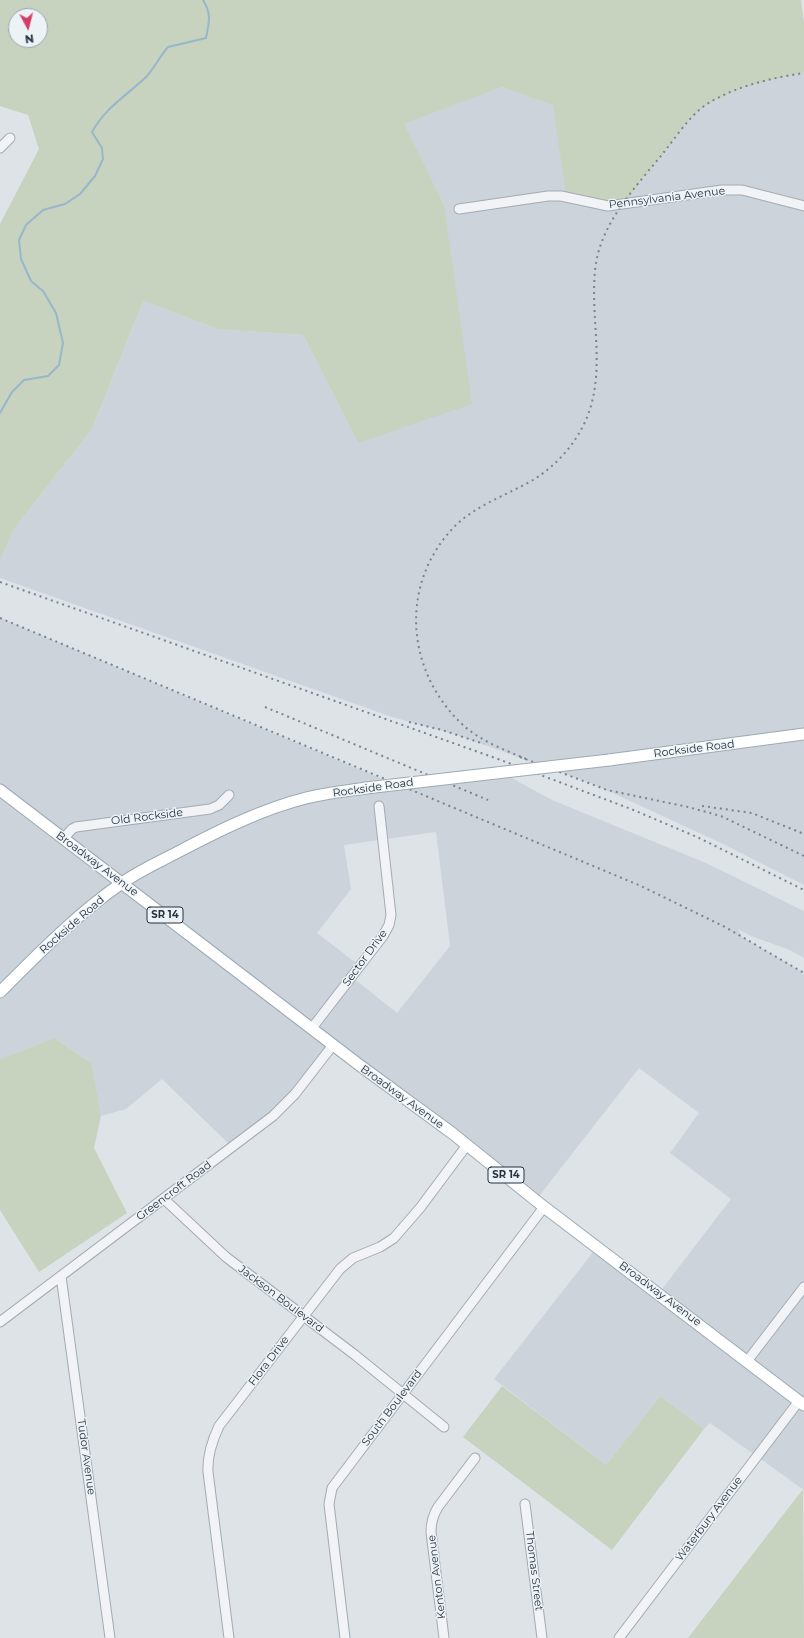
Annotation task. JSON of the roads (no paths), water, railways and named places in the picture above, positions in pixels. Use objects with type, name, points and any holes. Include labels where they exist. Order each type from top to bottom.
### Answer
[{"type":"main road","name":"Rockside Road","points":[[0,992],[49,943],[122,882],[214,833],[306,798],[366,788],[609,760],[804,734]]},
{"type":"main road","name":"Broadway Avenue","points":[[0,790],[333,1045],[467,1145],[544,1207],[748,1360],[801,1403]]},
{"type":"street","points":[[0,148],[10,138]]},
{"type":"street","name":"Pennsylvania Avenue","points":[[459,209],[548,196],[561,196],[608,206],[722,190],[742,190],[804,206]]},
{"type":"street","name":"Old Rockside","points":[[64,838],[72,829],[76,827],[210,809],[219,806],[229,795]]},
{"type":"street","name":"Sector Drive","points":[[312,1028],[383,936],[389,926],[390,915],[379,806]]},
{"type":"street","name":"Greencroft Road","points":[[0,1322],[273,1116],[295,1094],[333,1045]]},
{"type":"street","name":"Flora Drive","points":[[229,1638],[208,1472],[208,1455],[219,1426],[303,1316],[346,1263],[380,1248],[394,1238],[420,1208],[467,1145]]},
{"type":"street","name":"Jackson Boulevard","points":[[164,1199],[226,1257],[403,1393],[444,1427]]},
{"type":"street","name":"South Boulevard","points":[[345,1638],[328,1504],[329,1495],[337,1479],[544,1207]]},
{"type":"street","name":"Tudor Avenue","points":[[61,1276],[110,1638]]},
{"type":"street","points":[[748,1360],[804,1288]]},
{"type":"street","name":"Waterbury Avenue","points":[[619,1638],[801,1403]]},
{"type":"street","name":"Kenton Avenue","points":[[444,1638],[431,1523],[438,1507],[475,1458]]},
{"type":"street","name":"Thomas Street","points":[[525,1504],[542,1638]]},
{"type":"waterway","points":[[0,413],[12,392],[24,380],[48,376],[59,365],[63,343],[56,313],[43,291],[31,281],[21,259],[19,240],[26,225],[43,210],[65,204],[80,194],[95,176],[103,159],[102,148],[92,132],[110,109],[149,74],[168,47],[206,38],[209,14],[203,0]]},
{"type":"railway","points":[[526,759],[486,741],[464,726],[444,704],[430,680],[420,654],[416,626],[418,599],[425,572],[438,547],[457,524],[474,511],[541,475],[562,456],[579,434],[590,407],[595,388],[596,350],[594,291],[598,254],[611,222],[620,207],[689,120],[707,104],[730,92],[754,84],[779,77],[804,73]]},
{"type":"railway","points":[[0,582],[498,759],[631,809],[697,837],[804,890]]},
{"type":"railway","points":[[0,618],[641,886],[725,927],[804,973]]},
{"type":"railway","points":[[265,707],[488,800]]},
{"type":"railway","points":[[409,722],[442,730],[484,744]]},
{"type":"railway","points":[[520,757],[607,790],[688,807],[721,816],[804,856]]},
{"type":"railway","points":[[702,806],[752,813],[804,834]]}]
